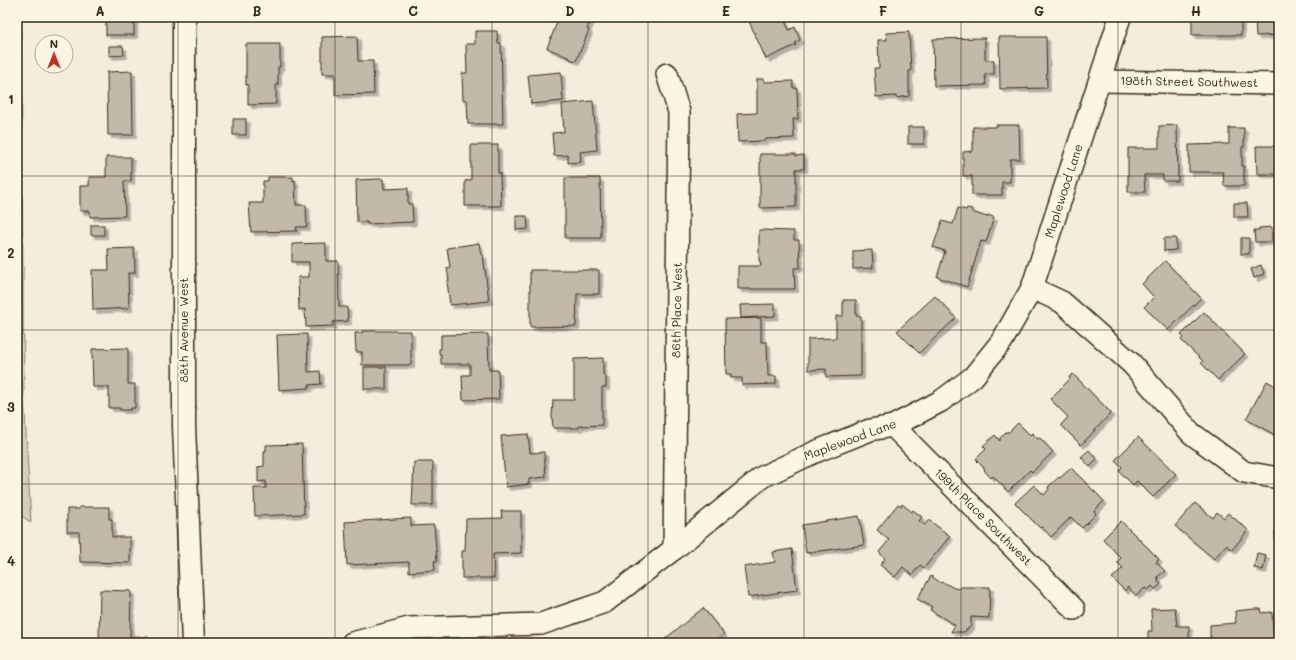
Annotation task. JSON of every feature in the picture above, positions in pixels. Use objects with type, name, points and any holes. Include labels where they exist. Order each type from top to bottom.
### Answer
[{"type":"street","name":"88th Avenue West","points":[[184,17],[184,426],[193,643]]},
{"type":"street","name":"Maplewood Lane","points":[[352,643],[409,628],[541,624],[605,602],[674,549],[762,477],[815,452],[870,430],[893,426],[941,401],[973,377],[1002,341],[1032,288],[1120,17]]},
{"type":"street","name":"86th Place West","points":[[666,74],[679,112],[674,549]]},
{"type":"street","name":"198th Street Southwest","points":[[1100,81],[1279,84]]},
{"type":"street","points":[[1032,288],[1062,302],[1132,364],[1191,433],[1244,472],[1279,478]]},
{"type":"street","name":"199th Place Southwest","points":[[893,426],[1074,609]]},
{"type":"shaded area","points":[[17,17],[21,17],[24,395],[31,523],[17,512]]},
{"type":"building","points":[[106,17],[134,17],[134,35],[106,35]]},
{"type":"building","points":[[559,17],[592,17],[587,29],[589,30],[576,61],[547,48]]},
{"type":"building","points":[[747,17],[783,17],[789,30],[795,27],[800,40],[795,43],[796,45],[766,59]]},
{"type":"building","points":[[1192,17],[1241,17],[1241,35],[1192,35]]},
{"type":"building","points":[[1255,17],[1279,17],[1279,35],[1256,36]]},
{"type":"building","points":[[475,31],[497,31],[498,43],[501,43],[503,124],[468,124],[467,100],[463,100],[462,73],[467,73],[466,44],[475,44]]},
{"type":"building","points":[[909,32],[911,71],[909,71],[909,96],[896,98],[896,96],[876,97],[874,68],[879,68],[878,40],[887,40],[886,33]]},
{"type":"building","points":[[357,36],[358,61],[373,61],[374,94],[335,95],[335,74],[322,74],[322,37]]},
{"type":"building","points":[[999,37],[1046,37],[1047,88],[1000,89]]},
{"type":"building","points":[[985,38],[985,60],[994,60],[994,74],[985,74],[986,85],[934,86],[933,39]]},
{"type":"building","points":[[246,44],[280,44],[280,67],[278,67],[278,84],[276,84],[276,104],[248,105],[248,85],[246,85]]},
{"type":"building","points":[[109,46],[123,46],[124,55],[109,56]]},
{"type":"building","points":[[132,71],[133,135],[108,135],[107,72]]},
{"type":"building","points":[[561,72],[563,101],[531,104],[528,75]]},
{"type":"building","points":[[757,79],[764,79],[764,82],[793,81],[793,88],[797,88],[798,119],[793,119],[794,138],[738,142],[737,114],[757,113]]},
{"type":"building","points":[[593,101],[597,150],[580,152],[581,162],[568,163],[568,155],[554,156],[552,133],[564,132],[562,104]]},
{"type":"building","points":[[233,119],[246,119],[246,135],[233,135]]},
{"type":"building","points":[[996,125],[1019,125],[1020,159],[1010,159],[1010,182],[1002,182],[1002,195],[972,195],[972,176],[963,176],[963,152],[973,151],[973,127],[996,127]]},
{"type":"building","points":[[1177,125],[1178,181],[1163,181],[1163,175],[1144,175],[1145,192],[1128,192],[1128,148],[1159,148],[1159,126]]},
{"type":"building","points":[[908,127],[924,127],[924,144],[908,144]]},
{"type":"building","points":[[1229,128],[1244,128],[1242,166],[1244,166],[1244,186],[1224,186],[1223,172],[1189,172],[1189,145],[1229,144]]},
{"type":"building","points":[[471,145],[498,145],[498,173],[500,173],[501,206],[465,206],[465,181],[471,180]]},
{"type":"building","points":[[1256,146],[1279,146],[1279,174],[1257,174]]},
{"type":"building","points":[[760,154],[804,155],[804,169],[796,169],[796,207],[760,208]]},
{"type":"building","points":[[106,157],[131,157],[131,181],[124,181],[125,216],[90,217],[90,211],[80,211],[80,186],[89,186],[89,177],[106,177]]},
{"type":"building","points":[[268,177],[293,177],[293,181],[295,180],[296,205],[306,205],[307,227],[296,227],[297,231],[251,232],[249,203],[263,203],[263,181],[268,181]]},
{"type":"building","points":[[565,178],[600,178],[601,238],[565,238]]},
{"type":"building","points":[[383,179],[384,189],[408,188],[408,204],[412,204],[413,222],[367,224],[367,222],[357,222],[356,180]]},
{"type":"building","points":[[1234,203],[1247,203],[1248,217],[1234,217]]},
{"type":"building","points":[[958,208],[966,210],[967,208],[972,209],[972,212],[987,217],[987,215],[994,217],[986,242],[981,241],[967,287],[937,277],[945,251],[933,247],[942,221],[953,224]]},
{"type":"building","points":[[516,216],[527,216],[528,229],[516,230]]},
{"type":"building","points":[[91,225],[104,225],[104,235],[91,235]]},
{"type":"building","points":[[1272,227],[1272,242],[1255,242],[1254,230]]},
{"type":"building","points":[[759,230],[794,231],[794,240],[799,240],[800,268],[794,268],[795,289],[738,289],[738,266],[761,266],[759,261]]},
{"type":"building","points":[[1164,238],[1176,238],[1176,250],[1164,251]]},
{"type":"building","points":[[1241,238],[1249,238],[1249,254],[1241,254]]},
{"type":"building","points":[[326,243],[326,261],[338,261],[339,307],[347,307],[348,321],[333,322],[333,326],[306,327],[305,309],[299,310],[298,277],[309,277],[309,262],[292,262],[292,244]]},
{"type":"building","points":[[479,243],[481,255],[483,255],[489,301],[450,305],[447,268],[450,267],[447,248]]},
{"type":"building","points":[[134,248],[135,273],[128,273],[129,308],[93,310],[92,270],[109,270],[108,249]]},
{"type":"building","points":[[872,250],[873,268],[853,269],[853,251]]},
{"type":"building","points":[[1165,261],[1201,298],[1168,330],[1144,307],[1154,297],[1142,284]]},
{"type":"building","points":[[1261,265],[1264,274],[1254,278],[1251,269]]},
{"type":"building","points":[[530,270],[599,270],[599,294],[577,294],[576,326],[530,327]]},
{"type":"building","points":[[935,296],[956,318],[919,353],[897,331]]},
{"type":"building","points":[[843,300],[856,300],[856,316],[861,316],[861,376],[826,377],[826,369],[808,370],[808,339],[836,338],[836,316],[843,316]]},
{"type":"building","points":[[775,304],[775,316],[741,318],[740,305]]},
{"type":"building","points":[[1204,312],[1245,354],[1218,380],[1201,363],[1203,361],[1181,340],[1183,337],[1181,335]]},
{"type":"building","points":[[761,318],[761,342],[767,342],[768,376],[776,376],[776,384],[742,385],[742,378],[731,378],[731,374],[726,374],[725,319]]},
{"type":"building","points":[[362,331],[411,331],[411,365],[362,365],[362,352],[356,352],[355,333],[362,333]]},
{"type":"building","points":[[307,334],[308,372],[320,371],[321,384],[309,385],[309,388],[279,390],[277,335]]},
{"type":"building","points":[[488,334],[489,370],[498,370],[499,399],[463,400],[462,375],[470,375],[470,364],[441,364],[441,354],[439,354],[439,349],[441,349],[441,335]]},
{"type":"building","points":[[128,348],[128,384],[135,384],[135,408],[131,408],[131,410],[120,410],[120,408],[109,408],[109,387],[93,387],[92,349]]},
{"type":"building","points":[[603,358],[603,375],[606,375],[606,387],[602,387],[602,425],[579,426],[579,428],[553,428],[553,400],[574,400],[574,359]]},
{"type":"building","points":[[364,367],[386,367],[386,389],[364,389]]},
{"type":"building","points":[[1073,374],[1111,413],[1081,445],[1061,425],[1068,417],[1050,399]]},
{"type":"building","points":[[1267,381],[1279,388],[1279,428],[1275,435],[1246,419]]},
{"type":"building","points":[[1018,423],[1030,435],[1032,433],[1038,439],[1040,438],[1053,452],[1032,472],[1030,470],[1008,492],[993,476],[991,478],[976,459],[986,449],[983,446],[995,435],[1000,441],[1000,438],[1006,432],[1009,432]]},
{"type":"building","points":[[528,434],[530,453],[544,452],[546,477],[529,479],[529,484],[506,487],[501,436]]},
{"type":"building","points":[[1138,437],[1176,474],[1153,497],[1137,481],[1133,485],[1119,471],[1122,467],[1115,460]]},
{"type":"building","points":[[302,444],[304,514],[255,516],[254,488],[266,488],[266,481],[258,482],[258,467],[264,466],[264,451],[266,451],[266,445]]},
{"type":"building","points":[[1089,450],[1097,459],[1090,467],[1081,457]]},
{"type":"building","points":[[414,462],[433,462],[433,505],[412,505]]},
{"type":"building","points":[[1071,468],[1104,501],[1094,511],[1096,514],[1082,528],[1071,517],[1051,537],[1015,503],[1034,485],[1044,495],[1049,489],[1048,487]]},
{"type":"building","points":[[1195,503],[1213,518],[1217,512],[1224,518],[1228,513],[1248,530],[1232,550],[1226,545],[1214,559],[1175,526]]},
{"type":"building","points":[[898,504],[901,506],[902,504],[912,512],[913,510],[922,517],[919,521],[925,525],[929,520],[950,536],[924,568],[920,565],[912,575],[903,567],[895,577],[880,565],[885,559],[879,552],[889,540],[877,530]]},
{"type":"building","points":[[79,507],[109,507],[109,519],[112,519],[112,537],[130,537],[130,563],[80,562],[79,532],[67,532],[67,509],[79,509]]},
{"type":"building","points":[[501,511],[521,511],[521,553],[493,554],[494,578],[462,578],[462,551],[465,551],[466,519],[502,518]]},
{"type":"building","points":[[859,516],[864,545],[806,553],[802,525]]},
{"type":"building","points":[[411,518],[411,526],[434,525],[437,561],[434,561],[435,570],[409,572],[409,562],[347,565],[345,522]]},
{"type":"building","points":[[1121,521],[1159,559],[1156,562],[1165,571],[1157,577],[1159,579],[1157,581],[1161,584],[1155,589],[1152,586],[1148,590],[1145,588],[1136,596],[1128,587],[1125,591],[1112,578],[1123,568],[1117,562],[1121,558],[1103,539]]},
{"type":"building","points":[[1275,531],[1279,531],[1279,565],[1276,565]]},
{"type":"building","points":[[792,549],[797,590],[748,597],[744,567],[775,562],[773,552]]},
{"type":"building","points":[[1257,553],[1266,555],[1263,570],[1254,568]]},
{"type":"building","points":[[931,576],[941,583],[943,582],[959,589],[961,587],[990,587],[989,618],[971,617],[971,626],[964,632],[951,632],[955,625],[930,610],[932,607],[917,599]]},
{"type":"building","points":[[100,590],[131,591],[130,637],[148,637],[147,643],[99,641]]},
{"type":"building","points":[[703,608],[724,634],[713,643],[660,643]]},
{"type":"building","points":[[1175,608],[1177,626],[1189,626],[1189,643],[1148,643],[1148,631],[1152,631],[1151,609]]},
{"type":"building","points":[[1261,609],[1262,613],[1272,612],[1274,643],[1212,643],[1212,637],[1210,638],[1210,625],[1236,623],[1235,611]]}]
